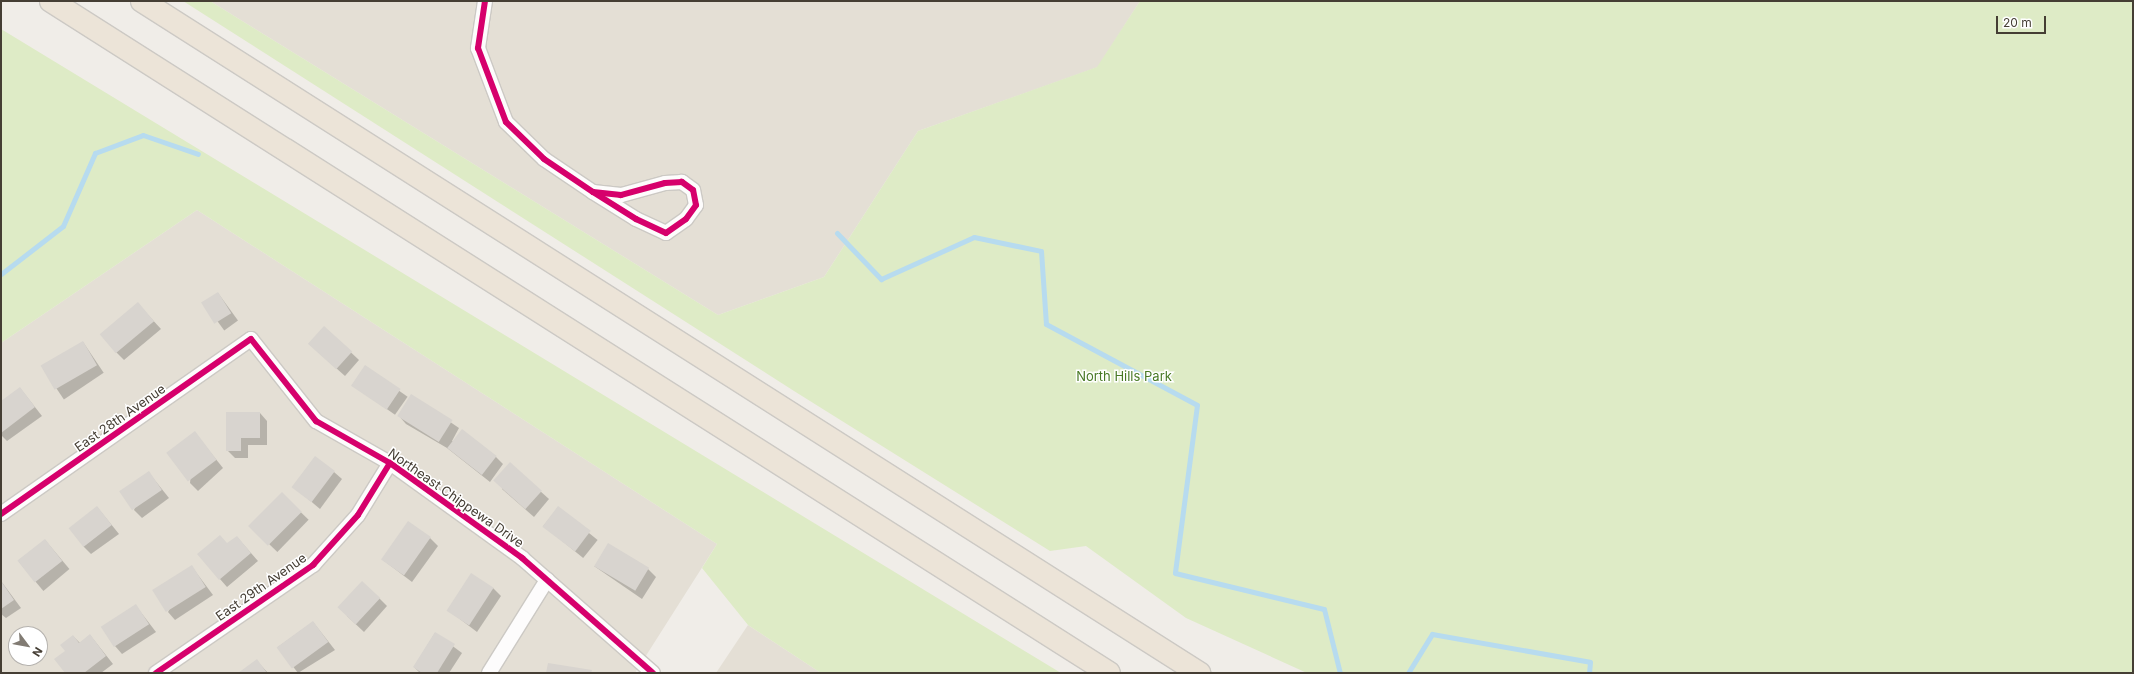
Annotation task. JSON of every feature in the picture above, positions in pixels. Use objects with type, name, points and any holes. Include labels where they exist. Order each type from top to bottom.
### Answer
[{"type":"highway","points":[[51,1],[1109,673]]},
{"type":"highway","points":[[142,1],[1199,673]]},
{"type":"street","points":[[485,1],[478,48],[506,122],[544,159],[593,192],[636,219],[666,233],[686,219],[696,205],[693,190],[682,182],[665,183],[621,195],[593,192]]},
{"type":"street","name":"Northeast Chippewa Drive","points":[[251,339],[316,421],[390,464],[522,558],[653,673]]},
{"type":"street","name":"East 28th Avenue","points":[[1,514],[251,339]]},
{"type":"street","name":"East 29th Avenue","points":[[156,673],[313,565],[358,515],[390,464]]},
{"type":"street","points":[[489,673],[547,580]]},
{"type":"shaded area","points":[[210,1],[1140,1],[1098,67],[918,131],[824,277],[718,315]]},
{"type":"shaded area","points":[[197,210],[717,544],[635,673],[1,673],[1,343]]},
{"type":"shaded area","points":[[748,625],[821,673],[716,673]]},
{"type":"green space","name":"North Hills Park","points":[[183,1],[210,1],[718,315],[824,277],[918,131],[1097,67],[1140,1],[2133,1],[2133,673],[1307,673],[1186,618],[1086,546],[1050,551],[794,391]]},
{"type":"green space","points":[[1,29],[1061,673],[821,673],[748,625],[702,568],[717,544],[197,210],[1,343]]},
{"type":"building","points":[[218,292],[231,313],[214,324],[201,303]]},
{"type":"building","points":[[138,302],[154,321],[116,353],[100,334]]},
{"type":"building","points":[[324,326],[352,351],[336,369],[308,344]]},
{"type":"building","points":[[83,341],[97,365],[55,390],[41,366]]},
{"type":"building","points":[[365,365],[401,389],[387,410],[351,386]]},
{"type":"building","points":[[20,387],[35,407],[1,433],[1,401]]},
{"type":"building","points":[[411,394],[453,420],[439,442],[397,416]]},
{"type":"building","points":[[226,412],[260,412],[260,438],[241,438],[241,451],[226,451]]},
{"type":"building","points":[[462,429],[497,456],[482,475],[447,448]]},
{"type":"building","points":[[195,431],[217,460],[188,481],[166,453]]},
{"type":"building","points":[[315,456],[335,471],[311,502],[292,487]]},
{"type":"building","points":[[510,462],[542,491],[525,509],[493,481]]},
{"type":"building","points":[[149,471],[162,490],[132,510],[119,491]]},
{"type":"building","points":[[282,492],[302,512],[268,546],[248,526]]},
{"type":"building","points":[[97,506],[112,525],[83,547],[69,528]]},
{"type":"building","points":[[558,506],[591,531],[575,551],[542,527]]},
{"type":"building","points":[[408,521],[431,537],[404,576],[381,560]]},
{"type":"building","points":[[220,535],[227,543],[237,536],[251,553],[219,580],[197,554]]},
{"type":"building","points":[[45,539],[62,561],[35,583],[17,561]]},
{"type":"building","points":[[608,543],[649,568],[635,591],[594,566]]},
{"type":"building","points":[[192,565],[206,587],[166,612],[152,590]]},
{"type":"building","points":[[471,573],[494,588],[469,625],[446,611]]},
{"type":"building","points":[[1,581],[14,600],[1,609]]},
{"type":"building","points":[[362,581],[380,598],[356,624],[337,607]]},
{"type":"building","points":[[136,604],[149,624],[114,647],[101,627]]},
{"type":"building","points":[[313,621],[328,642],[292,668],[277,647]]},
{"type":"building","points":[[435,632],[455,644],[437,673],[422,673],[413,667]]},
{"type":"building","points":[[90,634],[106,656],[84,673],[65,673],[54,659],[65,651],[60,645],[73,635],[79,643]]},
{"type":"building","points":[[257,659],[267,673],[238,673]]},
{"type":"building","points":[[548,663],[592,670],[591,673],[546,673]]},
{"type":"waterway","points":[[1,274],[63,226],[95,153],[143,135],[198,154]]},
{"type":"waterway","points":[[837,233],[881,279],[974,237],[1041,251],[1046,324],[1197,405],[1175,573],[1324,609],[1340,673]]},
{"type":"waterway","points":[[1408,673],[1432,634],[1590,662],[1589,673]]},
{"type":"cycle path","points":[[485,1],[478,48],[506,122],[544,159],[593,192],[636,219],[666,233],[686,219],[696,205],[693,190],[682,182],[665,183],[621,195],[593,192]]},
{"type":"cycle path","points":[[1,514],[251,339],[316,421],[390,463],[522,558],[653,673]]},
{"type":"cycle path","points":[[156,673],[313,565],[358,515],[390,463]]}]
